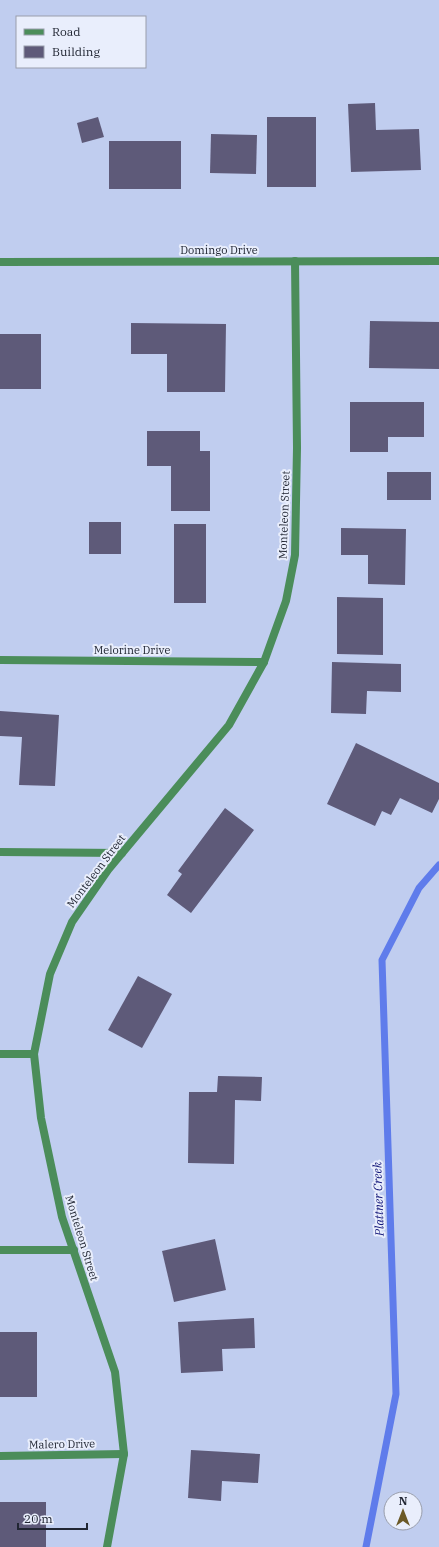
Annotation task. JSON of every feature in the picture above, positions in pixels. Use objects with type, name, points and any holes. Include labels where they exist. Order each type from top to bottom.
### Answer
[{"type":"street","name":"Monteleon Street","points":[[107,1547],[124,1454],[115,1372],[62,1218],[41,1118],[34,1054],[50,974],[72,922],[108,870],[229,725],[264,662],[286,601],[295,555],[297,448],[295,261]]},
{"type":"street","name":"Domingo Drive","points":[[0,262],[439,261]]},
{"type":"street","name":"Melorine Drive","points":[[0,660],[264,662]]},
{"type":"street","points":[[0,852],[122,853]]},
{"type":"street","points":[[0,1054],[34,1054]]},
{"type":"street","points":[[0,1250],[74,1250]]},
{"type":"street","name":"Malero Drive","points":[[0,1456],[124,1454]]},
{"type":"building","points":[[375,103],[376,130],[419,129],[421,170],[351,172],[348,104]]},
{"type":"building","points":[[98,117],[104,137],[82,143],[77,123]]},
{"type":"building","points":[[267,117],[316,117],[316,187],[267,187]]},
{"type":"building","points":[[211,134],[257,135],[256,174],[210,173]]},
{"type":"building","points":[[109,141],[181,141],[181,189],[109,189]]},
{"type":"building","points":[[370,321],[439,322],[439,369],[369,368]]},
{"type":"building","points":[[131,323],[226,324],[225,392],[167,392],[167,354],[131,354]]},
{"type":"building","points":[[0,334],[41,334],[41,389],[0,389]]},
{"type":"building","points":[[350,402],[424,402],[424,437],[388,437],[388,452],[350,452]]},
{"type":"building","points":[[147,431],[200,431],[200,451],[210,451],[210,511],[171,511],[171,466],[147,466]]},
{"type":"building","points":[[387,472],[431,472],[431,500],[387,500]]},
{"type":"building","points":[[89,522],[121,522],[121,554],[89,554]]},
{"type":"building","points":[[174,524],[206,524],[206,603],[174,603]]},
{"type":"building","points":[[341,528],[406,529],[405,585],[368,584],[368,555],[341,555]]},
{"type":"building","points":[[337,597],[383,598],[383,655],[337,654]]},
{"type":"building","points":[[332,662],[401,664],[401,692],[367,691],[366,714],[331,713]]},
{"type":"building","points":[[0,711],[59,715],[55,786],[19,785],[22,737],[0,736]]},
{"type":"building","points":[[356,743],[439,783],[439,799],[432,813],[400,798],[391,815],[382,811],[375,826],[327,804]]},
{"type":"building","points":[[225,808],[254,830],[191,913],[167,895],[182,874],[178,871]]},
{"type":"building","points":[[138,976],[172,994],[142,1048],[108,1030]]},
{"type":"building","points":[[218,1076],[262,1077],[261,1101],[235,1100],[234,1164],[188,1163],[189,1092],[217,1092]]},
{"type":"building","points":[[215,1239],[226,1290],[174,1302],[162,1251]]},
{"type":"building","points":[[254,1318],[255,1348],[222,1349],[223,1371],[181,1373],[178,1322]]},
{"type":"building","points":[[0,1332],[37,1332],[37,1397],[0,1397]]},
{"type":"building","points":[[191,1450],[260,1454],[258,1483],[222,1481],[221,1501],[188,1498]]},
{"type":"building","points":[[0,1502],[46,1502],[46,1547],[0,1547]]},
{"type":"waterway","name":"Plattner Creek","points":[[366,1547],[396,1394],[382,960],[419,888],[439,865]]}]
